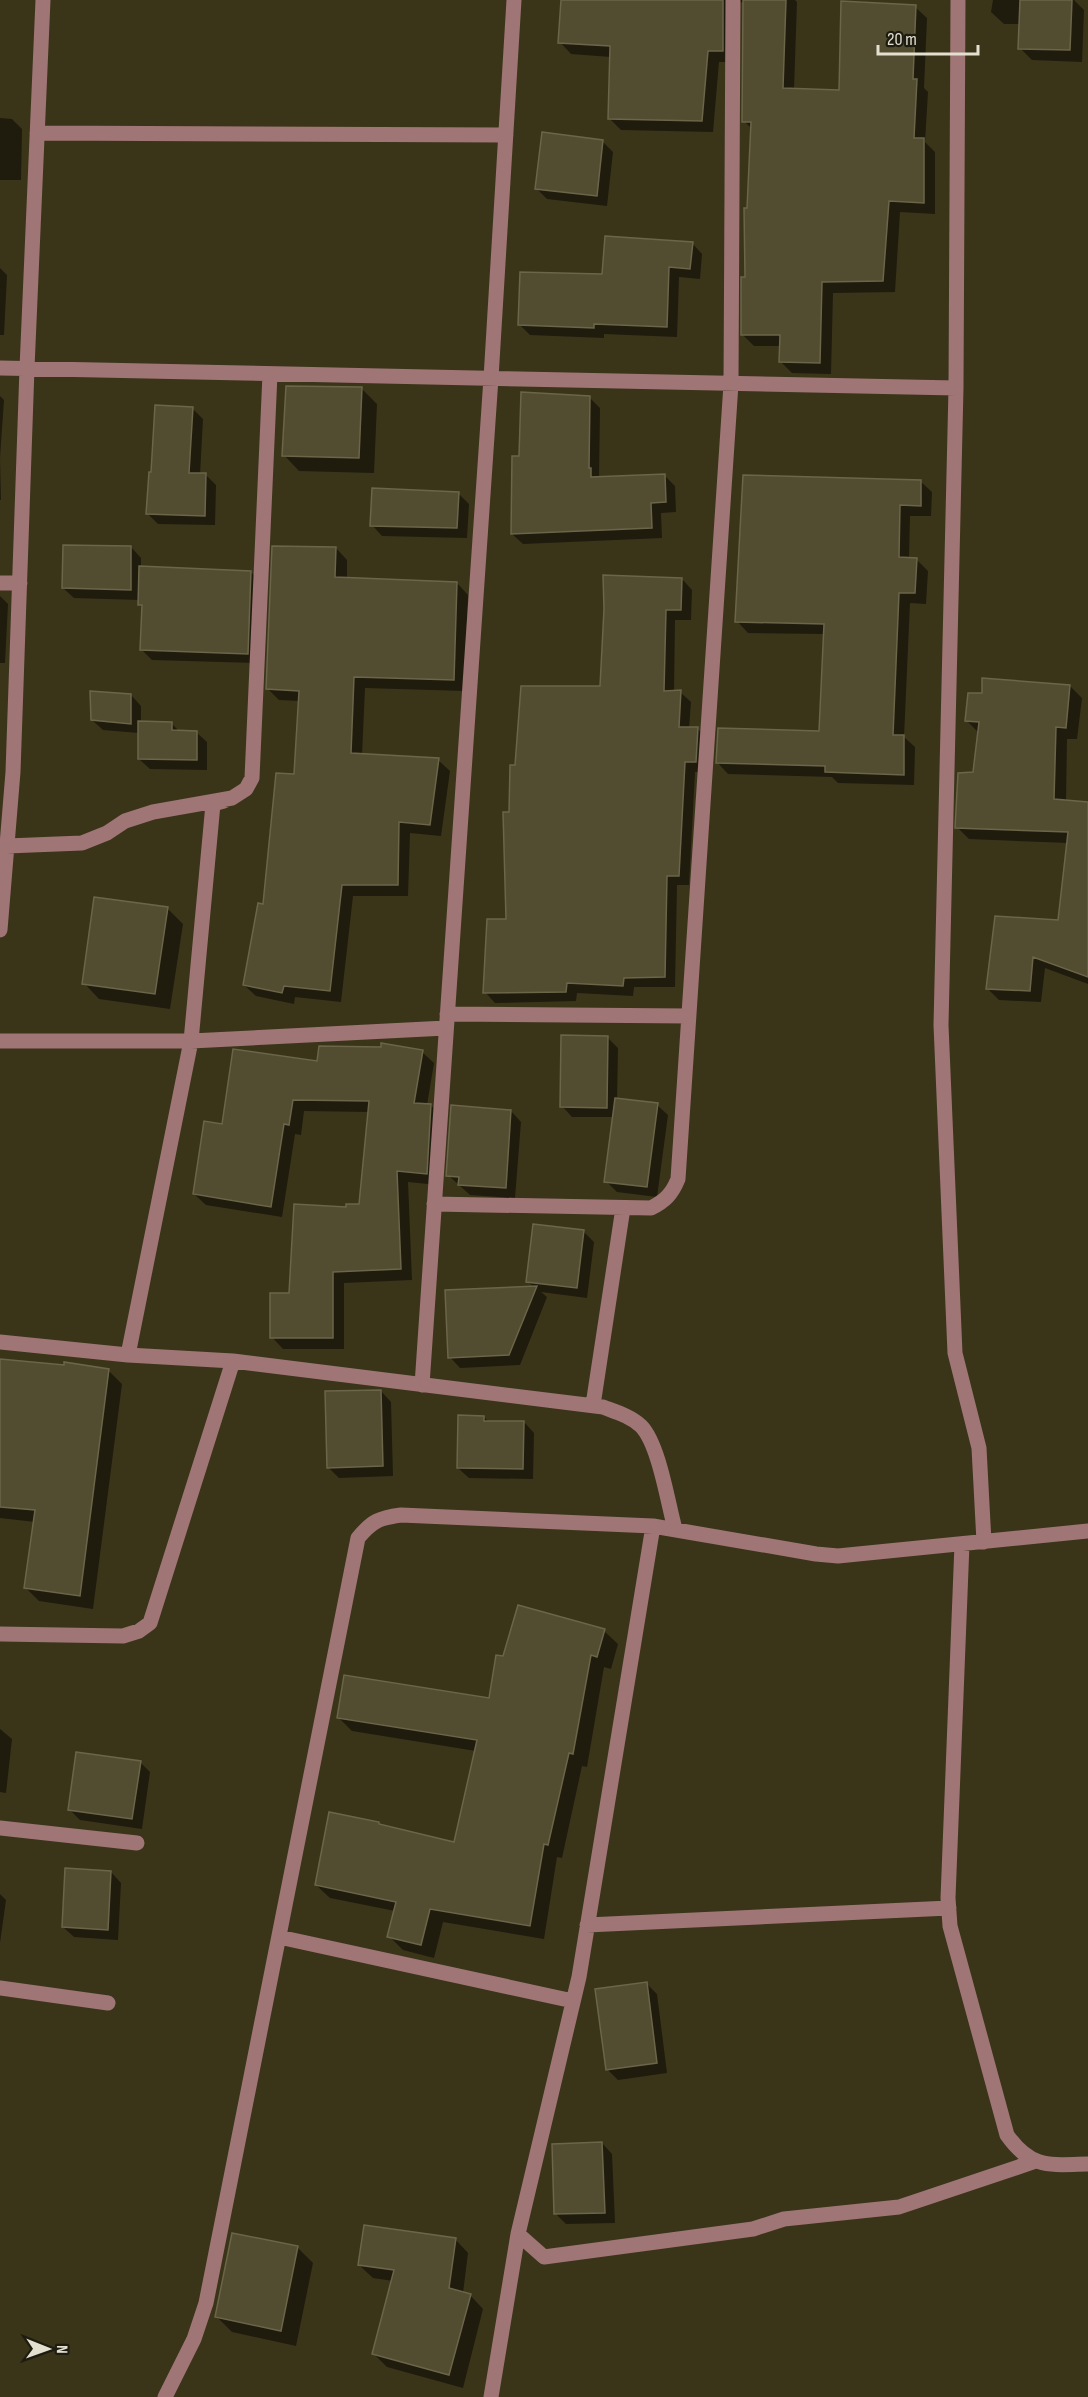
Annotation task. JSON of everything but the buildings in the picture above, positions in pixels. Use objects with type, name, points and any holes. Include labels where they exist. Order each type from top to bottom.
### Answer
[{"type":"street","points":[[0,930],[7,846],[7,773],[20,583],[43,0]]},
{"type":"street","points":[[422,1385],[491,378],[514,0]]},
{"type":"street","points":[[434,1204],[651,1208],[662,1203],[672,1193],[678,1179],[731,384],[733,0]]},
{"type":"street","points":[[958,0],[956,388],[941,1025],[955,1353],[979,1448],[984,1542]]},
{"type":"street","points":[[37,133],[506,135]]},
{"type":"street","points":[[0,368],[956,388]]},
{"type":"street","points":[[128,1355],[191,1041],[213,804],[232,798],[246,789],[252,778],[270,374]]},
{"type":"street","points":[[0,583],[20,583]]},
{"type":"street","points":[[7,846],[82,843],[107,833],[125,821],[153,812],[232,798]]},
{"type":"street","points":[[0,1041],[191,1041],[447,1021],[688,1016]]},
{"type":"street","points":[[593,1405],[624,1208]]},
{"type":"street","points":[[0,1342],[128,1355],[233,1362],[593,1405],[624,1415],[641,1426],[652,1441],[675,1529]]},
{"type":"street","points":[[0,1634],[123,1636],[139,1631],[150,1623],[233,1362]]},
{"type":"street","points":[[165,2397],[194,2339],[206,2303],[358,1538],[370,1524],[401,1515],[653,1526],[838,1556],[1088,1531]]},
{"type":"street","points":[[491,2397],[518,2234],[573,2001],[653,1526]]},
{"type":"street","points":[[962,1544],[950,1926],[1007,2135],[1018,2151],[1036,2161],[1053,2165],[1088,2164]]},
{"type":"street","points":[[0,1828],[137,1844]]},
{"type":"street","points":[[586,1925],[949,1908]]},
{"type":"street","points":[[279,1937],[573,2001]]},
{"type":"street","points":[[0,1988],[108,2003]]},
{"type":"street","points":[[518,2234],[544,2257],[753,2229],[784,2219],[899,2207],[1036,2161]]}]
